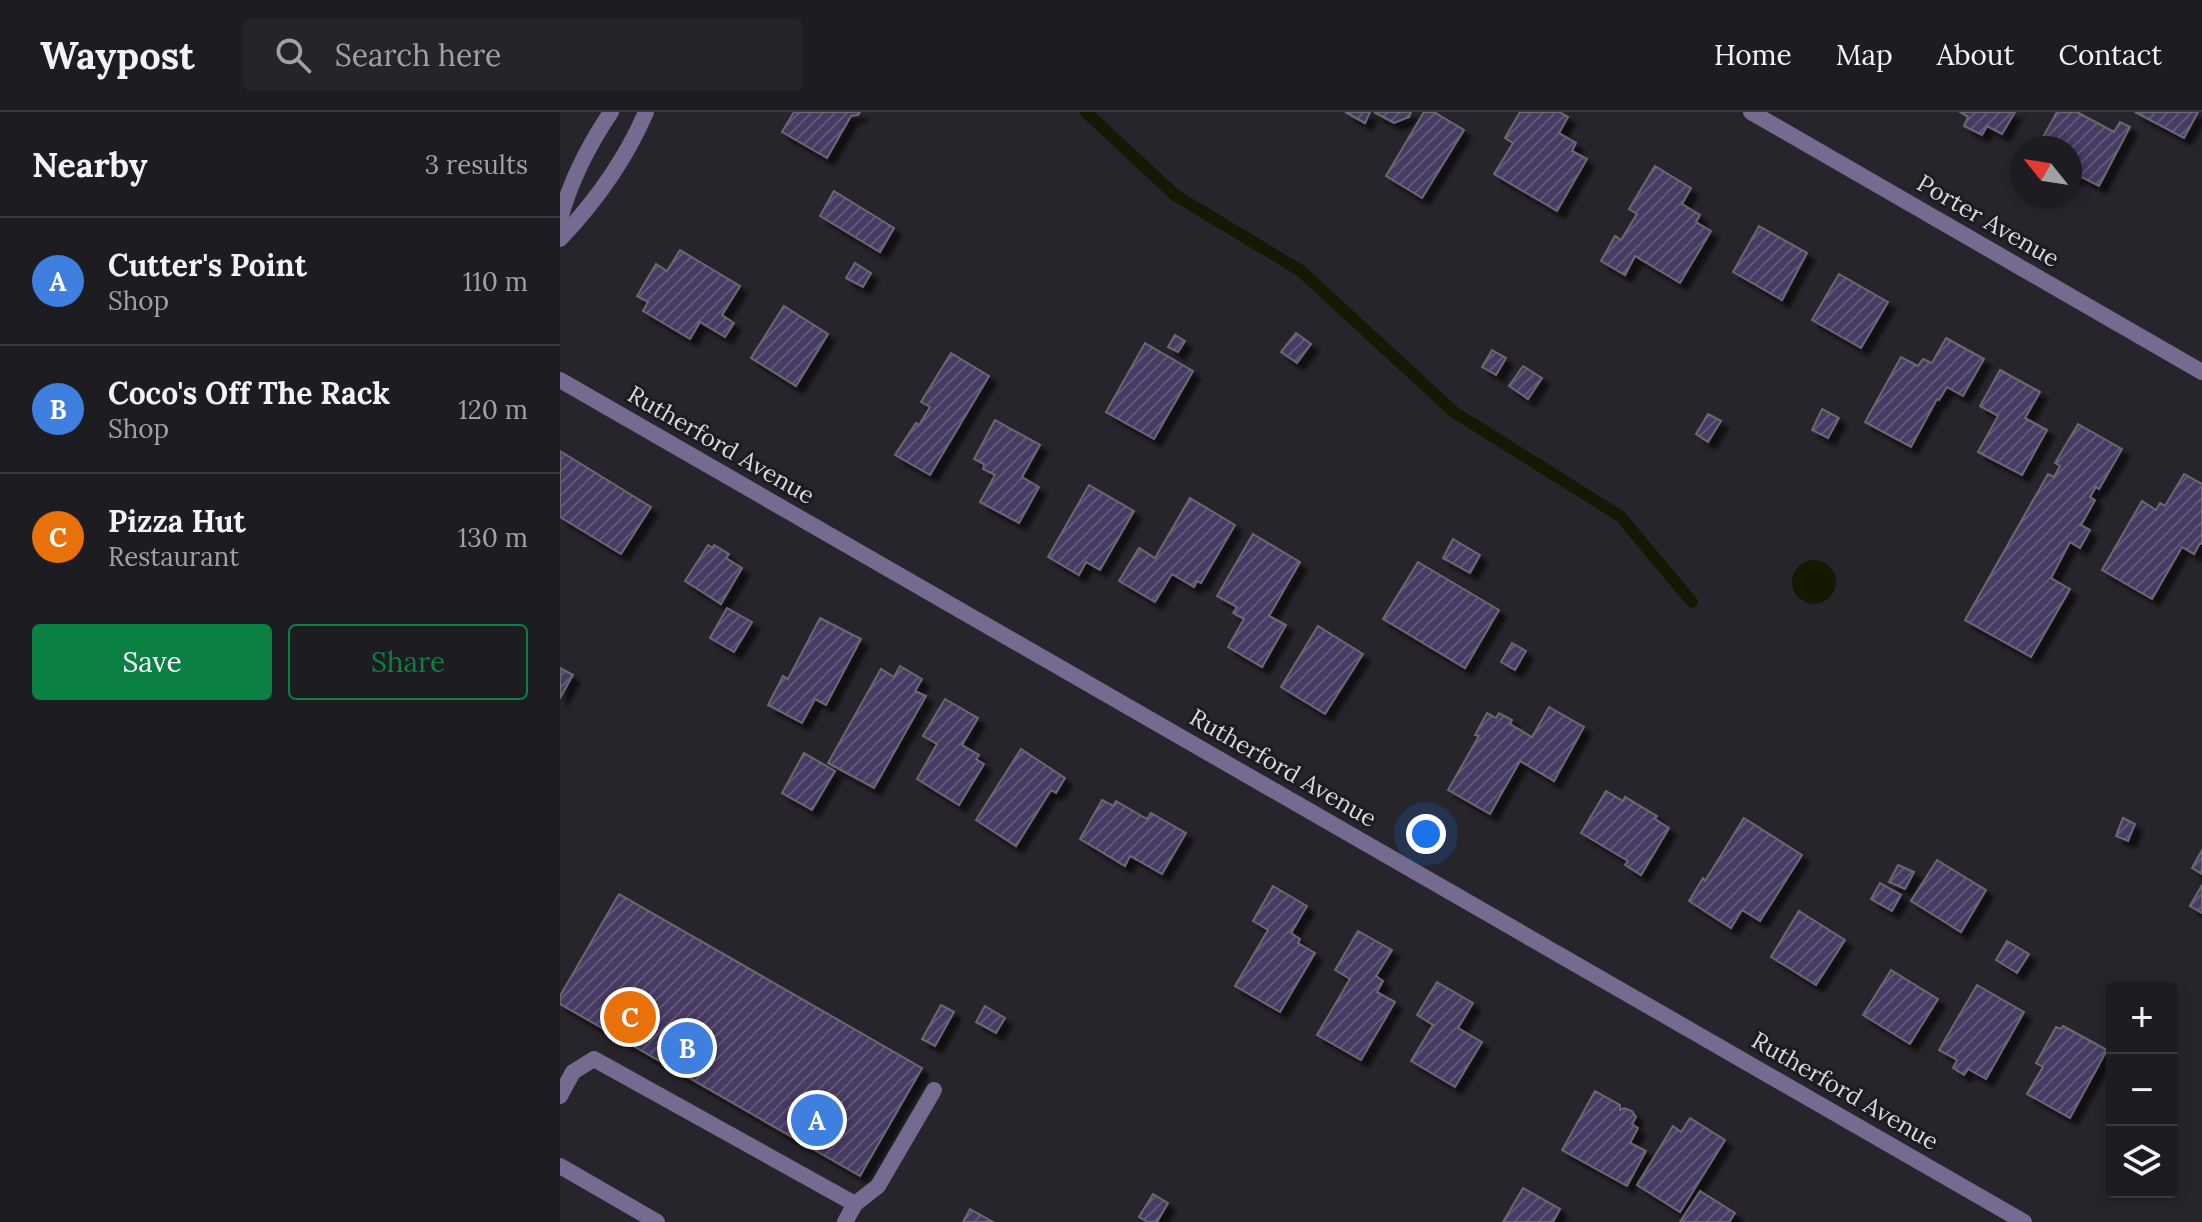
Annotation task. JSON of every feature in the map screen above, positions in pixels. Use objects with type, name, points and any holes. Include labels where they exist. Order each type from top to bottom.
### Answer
[{"type":"street","points":[[560,219],[576,170],[611,112]]},
{"type":"street","points":[[560,239],[602,191],[623,159],[646,112]]},
{"type":"street","name":"Porter Avenue","points":[[1751,112],[2202,372]]},
{"type":"street","name":"Rutherford Avenue","points":[[560,380],[2024,1222]]},
{"type":"street","points":[[560,1096],[573,1072],[594,1059],[855,1204]]},
{"type":"street","points":[[845,1222],[855,1204],[878,1186],[934,1090]]},
{"type":"street","points":[[560,1166],[646,1219]]},
{"type":"shaded area","points":[[1814,560],[1829,567],[1836,582],[1829,597],[1814,604],[1799,597],[1792,582],[1799,567]]},
{"type":"building","points":[[794,112],[860,112],[851,116],[827,158],[782,132]]},
{"type":"building","points":[[1345,112],[1370,112],[1365,123]]},
{"type":"building","points":[[1374,112],[1411,112],[1409,117],[1394,123]]},
{"type":"building","points":[[1424,112],[1434,112],[1464,130],[1422,198],[1386,176]]},
{"type":"building","points":[[1520,112],[1559,112],[1568,117],[1559,133],[1576,143],[1572,151],[1587,159],[1557,211],[1494,174],[1513,143],[1505,138]]},
{"type":"building","points":[[1960,112],[2015,112],[2002,134],[1987,126],[1982,135],[1964,126],[1968,117]]},
{"type":"building","points":[[2057,112],[2077,112],[2114,132],[2120,122],[2130,127],[2099,186],[2082,177],[2082,136],[2044,136]]},
{"type":"building","points":[[2135,112],[2198,112],[2184,138]]},
{"type":"building","points":[[1655,166],[1691,188],[1682,204],[1700,215],[1696,222],[1711,231],[1680,283],[1635,256],[1625,275],[1601,261],[1615,236],[1621,240],[1637,214],[1629,209]]},
{"type":"building","points":[[834,191],[894,228],[880,252],[820,216]]},
{"type":"building","points":[[1759,226],[1807,253],[1782,300],[1733,272]]},
{"type":"building","points":[[680,250],[740,286],[722,315],[734,323],[725,337],[700,322],[690,339],[643,311],[648,302],[637,296],[656,264],[667,271]]},
{"type":"building","points":[[855,263],[871,273],[863,287],[846,278]]},
{"type":"building","points":[[1839,274],[1888,302],[1861,348],[1812,320]]},
{"type":"building","points":[[784,306],[828,334],[796,386],[751,358]]},
{"type":"building","points":[[1296,333],[1311,344],[1297,363],[1281,352]]},
{"type":"building","points":[[1175,335],[1185,341],[1178,352],[1168,347]]},
{"type":"building","points":[[1946,338],[1984,359],[1963,396],[1947,387],[1937,399],[1911,447],[1865,422],[1901,357],[1918,366],[1923,359],[1932,363]]},
{"type":"building","points":[[1145,343],[1193,371],[1154,439],[1106,412]]},
{"type":"building","points":[[1492,350],[1506,358],[1496,375],[1482,367]]},
{"type":"building","points":[[951,353],[989,376],[930,475],[895,455],[930,407],[921,402]]},
{"type":"building","points":[[1523,366],[1542,378],[1528,399],[1509,386]]},
{"type":"building","points":[[2000,370],[2040,392],[2025,418],[2047,430],[2022,475],[1978,452],[1998,416],[1980,406]]},
{"type":"building","points":[[1822,409],[1839,418],[1828,438],[1812,430]]},
{"type":"building","points":[[1708,414],[1721,421],[1708,442],[1696,434]]},
{"type":"building","points":[[995,420],[1040,445],[1022,477],[1039,487],[1019,523],[980,502],[995,475],[983,469],[984,464],[974,459]]},
{"type":"building","points":[[2078,424],[2122,449],[2099,489],[2096,487],[2090,497],[2095,500],[2081,525],[2090,530],[2080,548],[2070,542],[2051,578],[2070,589],[2031,657],[1965,620],[2048,474],[2054,477],[2060,466],[2055,463]]},
{"type":"building","points":[[560,451],[651,507],[621,554],[560,517]]},
{"type":"building","points":[[2184,474],[2202,484],[2202,544],[2194,554],[2182,547],[2152,599],[2102,570],[2142,501],[2156,510],[2160,503],[2165,506]]},
{"type":"building","points":[[1089,485],[1134,511],[1100,570],[1086,562],[1079,575],[1048,557]]},
{"type":"building","points":[[1190,498],[1235,525],[1201,583],[1197,581],[1194,587],[1172,574],[1155,602],[1119,581],[1139,548],[1155,558]]},
{"type":"building","points":[[1253,534],[1300,562],[1269,616],[1286,625],[1262,667],[1228,647],[1244,619],[1233,613],[1237,607],[1217,596]]},
{"type":"building","points":[[1453,539],[1480,555],[1470,573],[1443,558]]},
{"type":"building","points":[[708,545],[729,554],[726,558],[742,568],[721,604],[685,581]]},
{"type":"building","points":[[1418,562],[1499,610],[1465,668],[1383,619]]},
{"type":"building","points":[[727,608],[752,622],[734,652],[710,638]]},
{"type":"building","points":[[820,618],[861,639],[826,705],[815,699],[802,723],[768,705],[783,676],[788,679]]},
{"type":"building","points":[[1318,626],[1363,654],[1325,714],[1281,687]]},
{"type":"building","points":[[1512,643],[1526,651],[1515,670],[1501,662]]},
{"type":"building","points":[[900,666],[922,679],[915,691],[926,696],[874,788],[828,763],[881,669],[894,677]]},
{"type":"building","points":[[560,668],[573,675],[560,698]]},
{"type":"building","points":[[945,699],[978,718],[962,745],[979,755],[976,759],[984,764],[959,805],[917,779],[937,744],[923,736]]},
{"type":"building","points":[[1549,707],[1584,727],[1554,781],[1520,761],[1490,814],[1448,790],[1479,736],[1475,735],[1487,713],[1496,718],[1499,713],[1512,720],[1510,724],[1532,737]]},
{"type":"building","points":[[1021,749],[1065,778],[1056,793],[1051,790],[1016,846],[976,820]]},
{"type":"building","points":[[804,753],[835,771],[812,810],[782,793]]},
{"type":"building","points":[[1606,791],[1623,801],[1625,797],[1657,816],[1655,819],[1669,828],[1641,875],[1625,865],[1628,861],[1581,833]]},
{"type":"building","points":[[1102,800],[1113,806],[1116,801],[1147,819],[1151,813],[1186,833],[1162,874],[1130,856],[1125,866],[1080,839]]},
{"type":"building","points":[[1744,818],[1802,855],[1760,921],[1742,910],[1731,928],[1689,901]]},
{"type":"building","points":[[2123,818],[2135,824],[2128,841],[2116,836]]},
{"type":"building","points":[[2202,850],[2202,874],[2192,868]]},
{"type":"building","points":[[1937,860],[1986,890],[1961,932],[1911,901]]},
{"type":"building","points":[[1898,865],[1914,872],[1905,889],[1889,882]]},
{"type":"building","points":[[1880,883],[1901,895],[1892,911],[1871,899]]},
{"type":"building","points":[[2202,885],[2202,913],[2190,906]]},
{"type":"building","points":[[1273,886],[1307,906],[1291,933],[1300,939],[1298,943],[1315,953],[1280,1012],[1235,986],[1268,930],[1253,921]]},
{"type":"building","points":[[619,894],[922,1068],[860,1176],[560,1004],[560,996]]},
{"type":"building","points":[[1799,911],[1845,940],[1816,985],[1771,957]]},
{"type":"building","points":[[1358,931],[1392,950],[1376,976],[1383,981],[1377,992],[1395,1002],[1361,1060],[1317,1035],[1350,979],[1335,970]]},
{"type":"building","points":[[2007,941],[2029,954],[2017,973],[1996,960]]},
{"type":"building","points":[[1891,970],[1938,999],[1910,1044],[1863,1015]]},
{"type":"building","points":[[1437,982],[1473,1003],[1458,1028],[1482,1042],[1455,1087],[1411,1061],[1433,1025],[1417,1015]]},
{"type":"building","points":[[1977,985],[2024,1012],[1986,1079],[1968,1069],[1964,1075],[1953,1068],[1957,1060],[1939,1050]]},
{"type":"building","points":[[941,1005],[954,1012],[935,1046],[922,1039]]},
{"type":"building","points":[[985,1006],[1005,1018],[996,1033],[976,1022]]},
{"type":"building","points":[[2063,1026],[2106,1049],[2070,1118],[2027,1094],[2043,1067],[2036,1063],[2056,1027],[2061,1029]]},
{"type":"building","points":[[1595,1091],[1620,1105],[1620,1110],[1632,1111],[1636,1117],[1632,1124],[1638,1128],[1630,1143],[1646,1151],[1627,1186],[1562,1150]]},
{"type":"building","points":[[1690,1118],[1725,1140],[1680,1212],[1637,1185],[1673,1126],[1681,1132]]},
{"type":"building","points":[[1523,1188],[1560,1209],[1553,1222],[1503,1222]]},
{"type":"building","points":[[1700,1191],[1735,1213],[1729,1222],[1680,1222]]},
{"type":"building","points":[[1153,1194],[1168,1203],[1157,1222],[1148,1222],[1139,1217]]},
{"type":"building","points":[[970,1209],[993,1222],[963,1222]]},
{"type":"waterway","points":[[1086,112],[1175,195],[1301,271],[1454,412],[1620,516],[1692,602]]},
{"type":"place","name":"Pizza Hut","points":[[630,1017]]},
{"type":"place","name":"Coco's Off The Rack","points":[[687,1048]]},
{"type":"place","name":"Cutter's Point","points":[[817,1120]]}]
